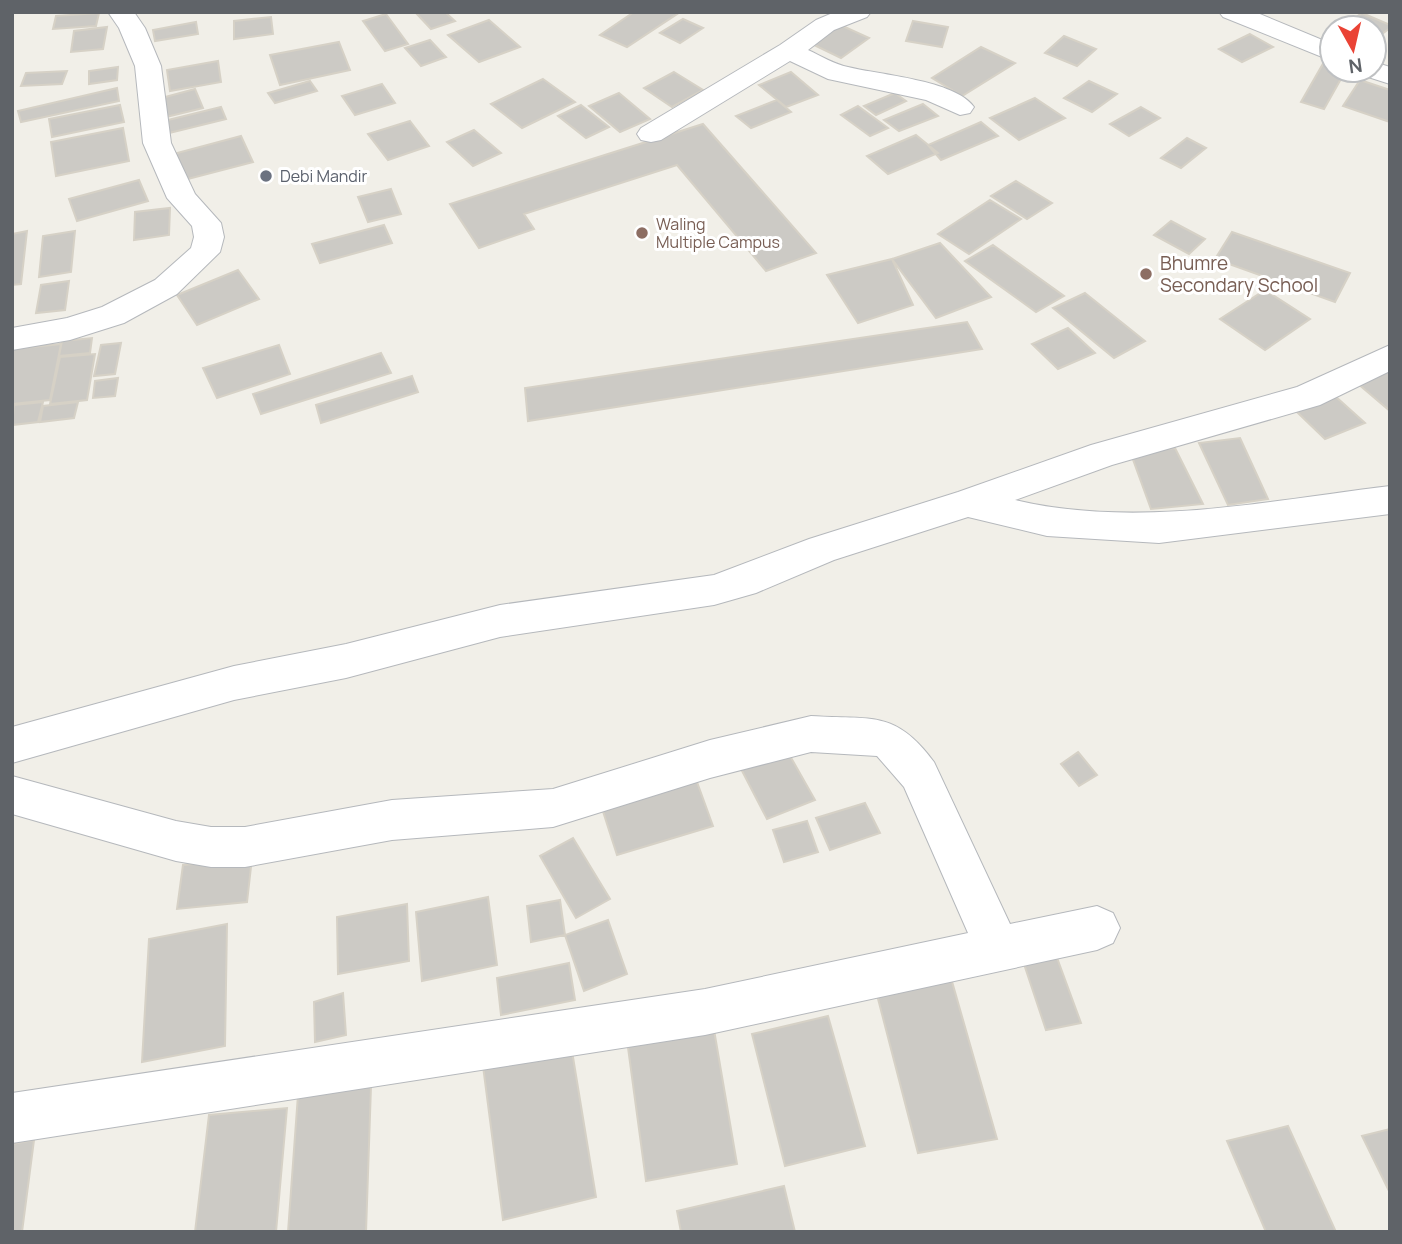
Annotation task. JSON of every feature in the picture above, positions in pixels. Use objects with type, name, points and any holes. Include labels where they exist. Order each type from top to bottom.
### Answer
[{"type":"street","points":[[12,339],[70,328],[113,315],[166,287],[205,252],[209,237],[206,223],[182,198],[157,143],[148,66],[132,28],[121,12]]},
{"type":"street","points":[[651,134],[789,51],[825,24],[858,12]]},
{"type":"street","points":[[1232,12],[1318,47]]},
{"type":"street","points":[[789,51],[837,73],[935,94],[960,107]]},
{"type":"street","points":[[12,745],[234,683],[346,661],[500,621],[714,590],[743,582],[822,549],[968,503],[1102,454],[1308,396],[1390,357]]},
{"type":"street","points":[[968,503],[1047,522],[1158,530],[1243,516],[1390,500]]},
{"type":"street","points":[[12,795],[176,841],[211,847],[245,847],[392,820],[553,808],[709,759],[811,734],[887,739],[906,757],[919,775],[998,949]]},
{"type":"street","points":[[12,1118],[705,1012],[1097,928]]},
{"type":"building","points":[[415,12],[445,12],[455,21],[431,29]]},
{"type":"building","points":[[634,12],[677,14],[627,47],[600,35]]},
{"type":"building","points":[[99,13],[96,26],[53,29],[56,16]]},
{"type":"building","points":[[386,14],[408,44],[385,51],[363,21]]},
{"type":"building","points":[[271,17],[273,34],[234,39],[234,21]]},
{"type":"building","points":[[683,19],[703,28],[680,43],[660,33]]},
{"type":"building","points":[[489,20],[520,47],[479,62],[448,35]]},
{"type":"building","points":[[913,21],[948,27],[942,47],[906,41]]},
{"type":"building","points":[[196,22],[198,34],[155,41],[153,30]]},
{"type":"building","points":[[836,23],[869,38],[841,58],[808,42]]},
{"type":"building","points":[[107,27],[103,49],[71,52],[74,31]]},
{"type":"building","points":[[1250,34],[1273,47],[1242,62],[1219,49]]},
{"type":"building","points":[[1064,36],[1096,49],[1077,66],[1045,53]]},
{"type":"building","points":[[430,40],[446,57],[421,66],[405,48]]},
{"type":"building","points":[[339,42],[350,70],[280,85],[270,55]]},
{"type":"building","points":[[981,47],[1015,63],[962,96],[932,78]]},
{"type":"building","points":[[218,61],[221,82],[170,91],[167,70]]},
{"type":"building","points":[[118,67],[117,80],[89,84],[89,71]]},
{"type":"building","points":[[67,71],[62,84],[21,86],[26,73]]},
{"type":"building","points":[[674,72],[703,90],[672,107],[644,88]]},
{"type":"building","points":[[791,72],[818,95],[786,107],[759,85]]},
{"type":"building","points":[[1318,72],[1318,84],[1338,84],[1324,109],[1301,102]]},
{"type":"building","points":[[543,79],[575,102],[522,128],[491,104]]},
{"type":"building","points":[[310,81],[317,91],[275,103],[268,93]]},
{"type":"building","points":[[1089,81],[1117,94],[1092,112],[1064,98]]},
{"type":"building","points":[[382,84],[395,103],[355,115],[342,96]]},
{"type":"building","points":[[1357,84],[1372,84],[1390,90],[1390,122],[1343,106]]},
{"type":"building","points":[[117,88],[119,101],[21,122],[18,111]]},
{"type":"building","points":[[195,89],[203,108],[166,117],[158,99]]},
{"type":"building","points":[[619,93],[650,119],[620,132],[589,106]]},
{"type":"building","points":[[895,93],[906,101],[876,115],[864,106]]},
{"type":"building","points":[[1035,98],[1065,118],[1019,140],[990,118]]},
{"type":"building","points":[[777,100],[791,112],[751,128],[736,116]]},
{"type":"building","points":[[923,104],[938,116],[899,131],[884,120]]},
{"type":"building","points":[[120,105],[124,122],[52,137],[49,119]]},
{"type":"building","points":[[581,105],[609,127],[586,138],[558,116]]},
{"type":"building","points":[[858,106],[888,128],[870,136],[841,115]]},
{"type":"building","points":[[221,107],[226,119],[165,134],[160,122]]},
{"type":"building","points":[[1141,107],[1160,118],[1129,136],[1110,124]]},
{"type":"building","points":[[410,121],[429,146],[388,160],[368,134]]},
{"type":"building","points":[[981,122],[998,136],[941,160],[928,145]]},
{"type":"building","points":[[703,124],[816,253],[766,271],[677,165],[524,214],[534,229],[479,248],[450,204]]},
{"type":"building","points":[[123,128],[129,161],[56,176],[51,142]]},
{"type":"building","points":[[474,130],[501,153],[473,166],[447,142]]},
{"type":"building","points":[[916,135],[938,153],[888,174],[867,156]]},
{"type":"building","points":[[241,136],[253,162],[180,181],[170,155]]},
{"type":"building","points":[[1187,138],[1206,148],[1181,168],[1161,158]]},
{"type":"building","points":[[139,180],[148,201],[77,221],[69,199]]},
{"type":"building","points":[[1016,181],[1052,203],[1027,219],[991,196]]},
{"type":"building","points":[[391,189],[401,214],[368,222],[358,197]]},
{"type":"building","points":[[990,200],[1021,219],[969,254],[938,234]]},
{"type":"building","points":[[170,208],[169,235],[134,240],[135,212]]},
{"type":"building","points":[[1171,221],[1205,239],[1189,254],[1154,235]]},
{"type":"building","points":[[384,225],[392,243],[320,263],[312,244]]},
{"type":"building","points":[[27,231],[21,284],[12,285],[12,234]]},
{"type":"building","points":[[75,231],[71,272],[39,277],[43,236]]},
{"type":"building","points":[[1232,232],[1350,273],[1335,302],[1215,259]]},
{"type":"building","points":[[940,243],[991,297],[936,318],[892,259]]},
{"type":"building","points":[[993,245],[1064,296],[1036,312],[965,261]]},
{"type":"building","points":[[892,259],[913,305],[858,323],[827,275]]},
{"type":"building","points":[[238,270],[259,299],[197,325],[177,295]]},
{"type":"building","points":[[69,281],[65,310],[36,313],[41,285]]},
{"type":"building","points":[[1265,290],[1310,319],[1265,350],[1220,319]]},
{"type":"building","points":[[1085,293],[1145,341],[1114,358],[1053,308]]},
{"type":"building","points":[[967,322],[982,349],[528,421],[525,388]]},
{"type":"building","points":[[1068,328],[1095,353],[1058,369],[1032,344]]},
{"type":"building","points":[[92,338],[90,353],[59,356],[62,341]]},
{"type":"building","points":[[121,343],[115,374],[94,376],[101,345]]},
{"type":"building","points":[[61,344],[50,400],[12,404],[12,349]]},
{"type":"building","points":[[279,345],[290,374],[217,398],[203,368]]},
{"type":"building","points":[[381,353],[391,373],[261,414],[253,394]]},
{"type":"building","points":[[95,354],[87,400],[50,404],[60,357]]},
{"type":"building","points":[[1390,368],[1390,411],[1357,383]]},
{"type":"building","points":[[412,376],[418,392],[321,423],[316,405]]},
{"type":"building","points":[[118,378],[115,396],[93,398],[95,381]]},
{"type":"building","points":[[1335,396],[1365,423],[1325,439],[1296,411]]},
{"type":"building","points":[[43,402],[38,422],[12,425],[14,405]]},
{"type":"building","points":[[78,402],[74,418],[40,422],[43,406]]},
{"type":"building","points":[[1240,438],[1268,499],[1228,505],[1199,443]]},
{"type":"building","points":[[1175,448],[1203,504],[1151,509],[1131,454]]},
{"type":"building","points":[[785,747],[815,800],[767,819],[739,765]]},
{"type":"building","points":[[1078,752],[1097,775],[1079,786],[1061,764]]},
{"type":"building","points":[[693,771],[713,826],[617,855],[599,799]]},
{"type":"building","points":[[865,803],[880,833],[830,850],[816,818]]},
{"type":"building","points":[[807,821],[818,852],[784,862],[773,830]]},
{"type":"building","points":[[573,838],[610,899],[576,918],[540,856]]},
{"type":"building","points":[[252,858],[247,902],[177,909],[183,865]]},
{"type":"building","points":[[488,897],[497,965],[422,981],[416,912]]},
{"type":"building","points":[[560,900],[565,935],[531,942],[527,906]]},
{"type":"building","points":[[407,904],[409,961],[338,974],[337,917]]},
{"type":"building","points":[[608,920],[627,974],[584,991],[565,935]]},
{"type":"building","points":[[227,924],[225,1046],[142,1062],[149,939]]},
{"type":"building","points":[[1056,955],[1081,1023],[1046,1030],[1023,961]]},
{"type":"building","points":[[569,963],[575,1000],[501,1015],[497,978]]},
{"type":"building","points":[[951,978],[997,1139],[918,1153],[876,991]]},
{"type":"building","points":[[343,993],[346,1035],[315,1042],[314,1002]]},
{"type":"building","points":[[828,1016],[865,1146],[785,1166],[752,1034]]},
{"type":"building","points":[[713,1024],[737,1164],[646,1181],[627,1040]]},
{"type":"building","points":[[571,1045],[596,1197],[503,1220],[483,1066]]},
{"type":"building","points":[[371,1086],[366,1232],[288,1232],[298,1095]]},
{"type":"building","points":[[287,1108],[276,1232],[195,1232],[209,1115]]},
{"type":"building","points":[[1288,1126],[1336,1232],[1266,1232],[1227,1141]]},
{"type":"building","points":[[1390,1129],[1390,1193],[1362,1136]]},
{"type":"building","points":[[34,1140],[22,1232],[12,1232],[12,1144]]},
{"type":"building","points":[[784,1186],[795,1232],[681,1232],[677,1211]]},
{"type":"place","name":"Debi Mandir","points":[[266,176]]},
{"type":"place","name":"Waling Multiple Campus","points":[[642,233]]},
{"type":"place","name":"Bhumre Secondary School","points":[[1146,274]]}]
